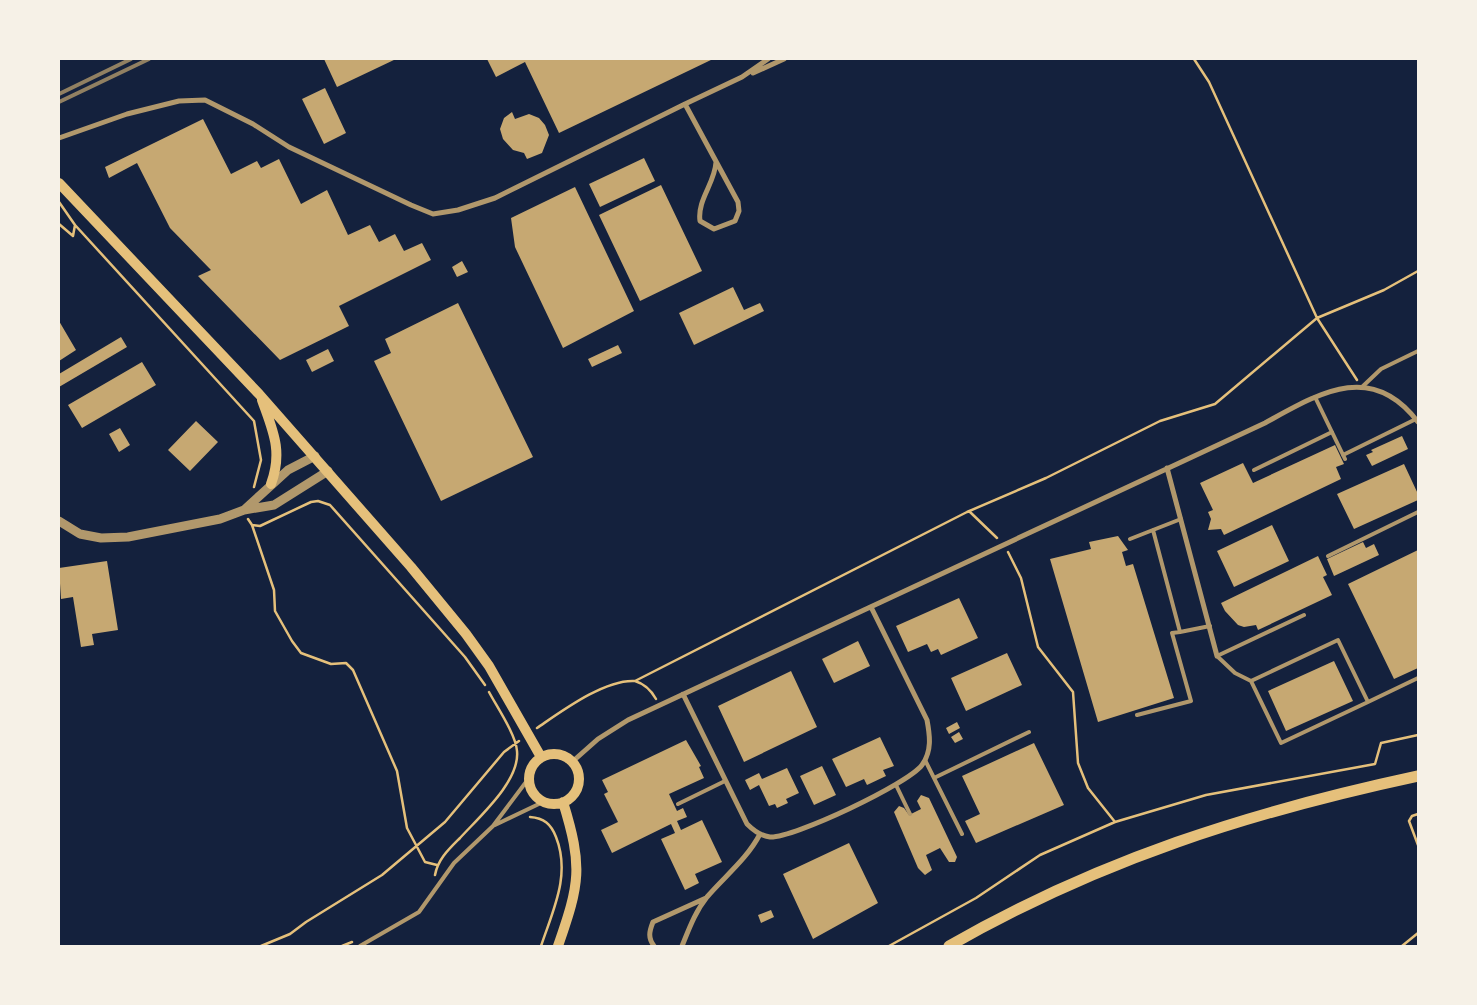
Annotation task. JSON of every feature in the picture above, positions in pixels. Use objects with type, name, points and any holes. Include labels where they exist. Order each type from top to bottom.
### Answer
[{"type":"main road","points":[[59,183],[259,394],[315,456],[466,634],[489,666],[541,757]]},
{"type":"main road","points":[[259,394],[274,432],[278,451],[277,468],[271,484]]},
{"type":"main road","points":[[553,754],[561,755],[572,762],[579,777],[578,786],[570,798],[564,802],[550,804],[543,802],[533,794],[529,778],[530,771],[541,757],[553,754]]},
{"type":"main road","points":[[949,946],[1067,885],[1158,848],[1269,812],[1418,776]]},
{"type":"main road","points":[[558,946],[572,907],[578,875],[575,842],[564,802]]},
{"type":"street","points":[[742,77],[768,59]]},
{"type":"street","points":[[59,138],[127,114],[179,101],[205,100],[253,124],[289,147],[433,214],[458,210],[494,198],[685,104],[784,59]]},
{"type":"street","points":[[685,104],[738,202],[740,211],[735,221],[714,229],[700,221],[698,210],[712,184],[716,162]]},
{"type":"street","points":[[572,762],[612,729],[659,705],[1265,423],[1315,397],[1341,388],[1362,387],[1396,401],[1417,421]]},
{"type":"street","points":[[244,510],[288,470],[315,456]]},
{"type":"street","points":[[1167,468],[1217,656]]},
{"type":"street","points":[[59,521],[80,534],[101,538],[128,537],[220,519],[244,510],[274,505],[328,471]]},
{"type":"street","points":[[683,694],[747,824],[760,834],[769,837],[791,834],[896,785],[914,774],[925,760],[930,745],[927,720],[871,607]]},
{"type":"street","points":[[682,946],[695,914],[707,898],[752,850],[760,834]]},
{"type":"street","points":[[654,946],[650,940],[649,931],[654,922],[707,898]]},
{"type":"lane","points":[[1362,387],[1381,369],[1418,350]]},
{"type":"lane","points":[[1315,397],[1344,457],[1417,421]]},
{"type":"lane","points":[[1254,470],[1332,432]]},
{"type":"lane","points":[[1328,556],[1418,512]]},
{"type":"lane","points":[[1130,539],[1181,519]]},
{"type":"lane","points":[[1153,530],[1180,632]]},
{"type":"lane","points":[[1304,615],[1217,656],[1234,673],[1251,681],[1281,743],[1418,678]]},
{"type":"lane","points":[[1137,716],[1191,701],[1172,634],[1210,626]]},
{"type":"lane","points":[[1251,681],[1338,640],[1368,702]]},
{"type":"lane","points":[[934,778],[1028,732]]},
{"type":"lane","points":[[925,760],[962,834]]},
{"type":"lane","points":[[360,946],[419,912],[454,863],[493,826],[529,778]]},
{"type":"lane","points":[[678,804],[725,781]]},
{"type":"lane","points":[[896,785],[910,814]]},
{"type":"lane","points":[[493,826],[543,802]]},
{"type":"path","points":[[1194,59],[1209,82],[1316,318],[1362,387]]},
{"type":"path","points":[[59,202],[75,225],[254,421],[261,460],[253,488],[246,497],[244,510],[252,525],[274,590],[275,611],[301,653],[331,664],[346,663],[352,670],[397,771],[406,828],[425,862],[436,865]]},
{"type":"path","points":[[59,224],[73,236],[75,225]]},
{"type":"path","points":[[542,724],[574,704],[616,683],[635,681],[808,591],[970,512],[1046,478],[1160,421],[1215,404],[1316,318],[1384,290],[1418,272]]},
{"type":"path","points":[[252,525],[266,524],[303,504],[318,501],[330,505],[465,657],[485,685],[517,750],[512,779],[503,792],[446,852],[436,865],[434,876]]},
{"type":"path","points":[[970,512],[1005,545],[1021,578],[1038,646],[1073,692],[1078,763],[1088,788],[1116,822]]},
{"type":"path","points":[[635,681],[642,683],[650,690],[659,705]]},
{"type":"path","points":[[889,946],[976,898],[1040,855],[1116,822],[1206,795],[1376,764],[1381,743],[1418,735]]},
{"type":"path","points":[[261,946],[290,934],[382,875],[429,837],[456,811],[504,752]]},
{"type":"path","points":[[503,792],[510,803]]},
{"type":"path","points":[[520,814],[526,817],[542,819],[548,824],[558,842],[561,861],[558,896],[541,946]]},
{"type":"path","points":[[1418,814],[1412,816],[1409,821],[1418,845]]},
{"type":"path","points":[[1402,946],[1418,933]]},
{"type":"path","points":[[342,946],[358,939]]},
{"type":"building","points":[[324,59],[396,59],[337,87]]},
{"type":"building","points":[[487,59],[713,59],[559,133],[525,62],[496,77]]},
{"type":"building","points":[[325,88],[346,133],[324,144],[302,99]]},
{"type":"building","points":[[512,112],[515,119],[529,114],[539,118],[545,125],[549,135],[542,153],[527,159],[524,153],[513,150],[503,139],[500,129],[504,118]]},
{"type":"building","points":[[203,119],[231,174],[257,161],[261,168],[279,159],[301,204],[327,190],[348,235],[370,225],[379,242],[395,234],[404,251],[422,243],[431,260],[339,306],[349,326],[280,360],[198,276],[211,270],[170,228],[137,163],[109,178],[105,167]]},
{"type":"building","points":[[644,158],[655,181],[600,207],[589,184]]},
{"type":"building","points":[[661,185],[702,271],[640,301],[599,215]]},
{"type":"building","points":[[575,187],[634,311],[563,348],[515,247],[511,218]]},
{"type":"building","points":[[462,261],[468,272],[457,277],[452,267]]},
{"type":"building","points":[[733,287],[744,310],[760,303],[764,311],[694,345],[679,313]]},
{"type":"building","points":[[458,303],[533,457],[441,501],[374,361],[391,353],[385,339]]},
{"type":"building","points":[[59,321],[76,350],[59,361]]},
{"type":"building","points":[[121,337],[127,347],[59,387],[59,374]]},
{"type":"building","points":[[618,345],[622,353],[592,367],[588,359]]},
{"type":"building","points":[[328,349],[334,361],[312,372],[306,360]]},
{"type":"building","points":[[142,362],[156,385],[82,428],[68,405]]},
{"type":"building","points":[[196,421],[218,442],[190,471],[168,450]]},
{"type":"building","points":[[120,428],[130,445],[119,452],[109,434]]},
{"type":"building","points":[[1402,436],[1408,449],[1372,466],[1366,455],[1373,452],[1371,450]]},
{"type":"building","points":[[1335,445],[1344,464],[1336,467],[1341,479],[1224,535],[1221,529],[1208,530],[1211,519],[1208,512],[1213,510],[1200,483],[1243,463],[1253,483]]},
{"type":"building","points":[[1404,464],[1418,494],[1418,500],[1354,529],[1337,494]]},
{"type":"building","points":[[1272,525],[1289,561],[1234,587],[1217,551]]},
{"type":"building","points":[[1118,536],[1128,550],[1122,552],[1126,566],[1133,564],[1174,698],[1098,722],[1050,559],[1091,549],[1089,542]]},
{"type":"building","points":[[1363,542],[1366,548],[1374,544],[1379,555],[1334,576],[1327,559]]},
{"type":"building","points":[[1418,550],[1418,668],[1394,679],[1348,584]]},
{"type":"building","points":[[1318,556],[1327,575],[1323,577],[1332,595],[1258,630],[1256,625],[1244,627],[1238,625],[1225,611],[1221,603]]},
{"type":"building","points":[[107,561],[118,630],[92,634],[94,645],[81,647],[73,597],[61,599],[59,568]]},
{"type":"building","points":[[959,598],[978,638],[941,655],[938,649],[931,652],[927,644],[908,652],[896,626]]},
{"type":"building","points":[[858,641],[870,666],[834,683],[822,659]]},
{"type":"building","points":[[1007,653],[1022,685],[966,711],[951,678]]},
{"type":"building","points":[[1334,661],[1353,701],[1286,731],[1268,691]]},
{"type":"building","points":[[791,671],[817,727],[744,762],[718,706]]},
{"type":"building","points":[[957,722],[960,728],[949,734],[946,728]]},
{"type":"building","points":[[959,732],[963,739],[955,743],[951,737]]},
{"type":"building","points":[[880,737],[894,766],[883,770],[886,776],[867,785],[864,779],[846,787],[832,759]]},
{"type":"building","points":[[686,740],[701,766],[699,767],[704,778],[669,794],[677,811],[683,808],[687,817],[677,821],[681,830],[702,820],[722,862],[695,874],[699,883],[685,890],[661,839],[675,833],[671,824],[612,853],[601,830],[618,822],[604,794],[608,792],[602,780]]},
{"type":"building","points":[[1034,743],[1064,805],[976,843],[965,821],[980,814],[962,776]]},
{"type":"building","points":[[822,766],[836,795],[814,805],[800,776]]},
{"type":"building","points":[[787,768],[799,793],[786,799],[788,803],[777,808],[775,804],[769,806],[759,785],[750,790],[745,780],[759,773],[762,779]]},
{"type":"building","points":[[921,795],[929,798],[957,857],[955,862],[949,862],[940,848],[926,855],[932,870],[925,875],[918,868],[894,812],[899,806],[904,808],[909,815],[921,809],[917,801]]},
{"type":"building","points":[[849,843],[878,903],[813,939],[783,874]]},
{"type":"building","points":[[771,910],[774,917],[761,923],[758,915]]},
{"type":"railway","points":[[59,94],[131,59]]},
{"type":"railway","points":[[59,102],[149,59]]}]
